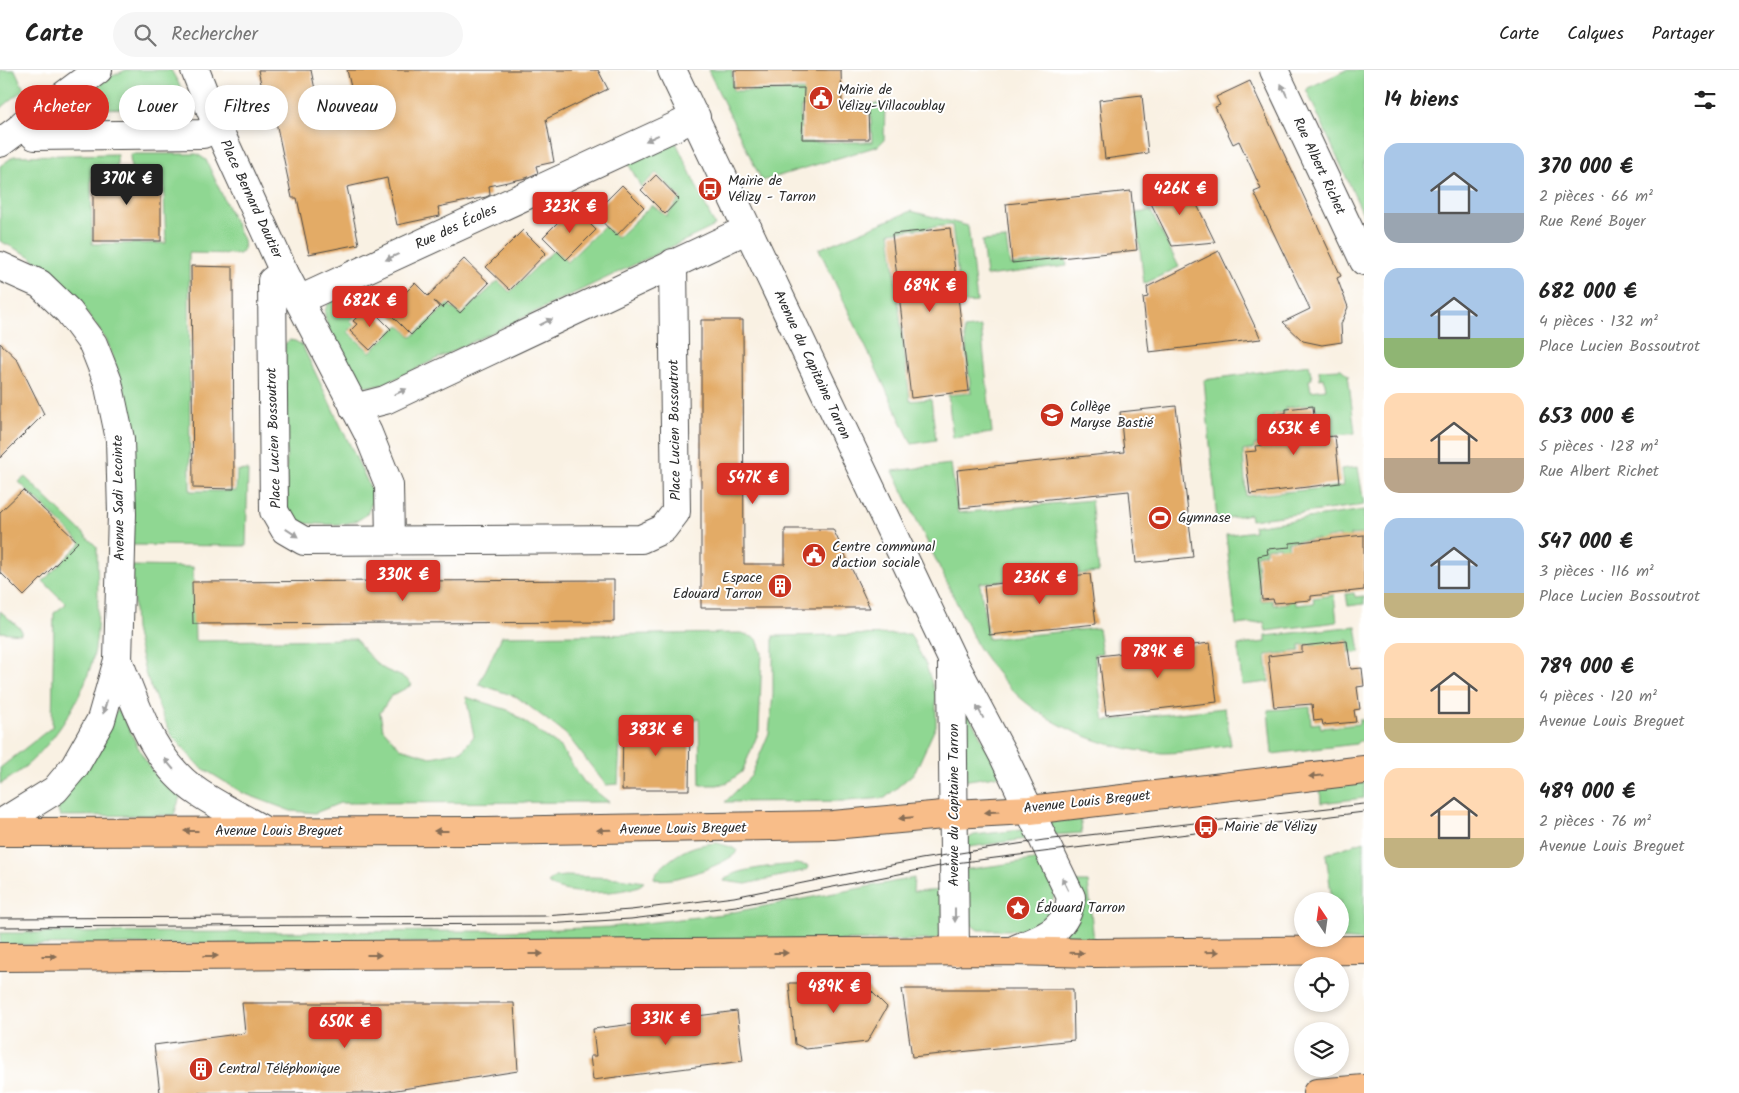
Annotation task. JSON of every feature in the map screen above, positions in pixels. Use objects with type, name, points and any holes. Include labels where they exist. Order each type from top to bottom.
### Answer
[{"type":"main road","name":"Avenue Louis Breguet","points":[[0,832],[674,829],[832,825],[954,814],[1030,810],[1364,770]]},
{"type":"main road","points":[[0,957],[1011,951],[1095,953],[1364,950]]},
{"type":"main road","points":[[1317,1093],[1364,1089]]},
{"type":"street","points":[[77,85],[98,70]]},
{"type":"street","name":"Place Bernard Dautier","points":[[195,70],[205,95]]},
{"type":"street","name":"Avenue du Capitaine Tarron","points":[[672,70],[952,659],[1003,754],[1071,897],[1069,912],[1058,928],[1011,951]]},
{"type":"street","name":"Rue Albert Richet","points":[[1274,70],[1364,261]]},
{"type":"street","name":"Rue des Écoles","points":[[299,300],[696,118]]},
{"type":"street","points":[[0,143],[16,130]]},
{"type":"street","points":[[29,130],[35,136],[203,134],[210,130]]},
{"type":"street","name":"Place Bernard Dautier","points":[[219,130],[284,272],[299,300]]},
{"type":"street","points":[[354,408],[385,400],[672,263],[713,247],[748,229]]},
{"type":"street","name":"Place Lucien Bossoutrot","points":[[284,272],[272,280],[272,351],[274,512],[285,530],[304,541],[641,539],[663,529],[676,512],[672,263]]},
{"type":"street","name":"Avenue Sadi Lecointe","points":[[0,266],[40,284],[68,312],[94,344],[108,382],[120,439],[122,514],[118,660],[101,720],[75,766],[55,790],[0,824]]},
{"type":"street","points":[[299,300],[368,433],[390,485],[390,540]]},
{"type":"street","name":"Avenue du Capitaine Tarron","points":[[952,659],[955,952]]},
{"type":"street","name":"Avenue Sadi Lecointe","points":[[118,660],[144,726],[162,755],[183,780],[198,792],[265,831]]},
{"type":"green space","points":[[0,70],[15,70],[22,85],[15,85],[15,96],[0,109]]},
{"type":"green space","points":[[126,70],[171,70],[179,85],[119,85],[119,109],[109,109],[109,85],[99,85],[108,78]]},
{"type":"green space","points":[[708,70],[732,70],[733,91],[815,90],[815,107],[801,107],[800,142],[872,142],[870,104],[885,104],[884,140],[878,146],[762,181]]},
{"type":"green space","points":[[1346,70],[1364,70],[1364,216],[1306,89]]},
{"type":"green space","points":[[675,140],[715,226],[382,385],[365,386],[360,383],[350,370],[325,317],[325,311],[329,303],[341,294],[354,288],[361,310],[350,321],[354,325],[348,332],[370,352],[399,325],[412,337],[448,304],[461,315],[498,281],[510,292],[554,250],[567,262],[604,226],[617,238],[652,205],[666,216],[681,198],[656,173],[641,187],[627,161]]},
{"type":"green space","points":[[117,154],[117,169],[91,170],[92,244],[166,243],[163,168],[131,169],[130,154],[197,154],[206,160],[243,240],[244,249],[240,254],[189,253],[190,491],[236,491],[237,471],[248,470],[246,546],[130,545],[133,448],[126,395],[107,341],[78,301],[30,256],[0,241],[0,166],[14,156]]},
{"type":"green space","points":[[911,211],[968,226],[977,302],[961,303],[952,225],[890,232],[910,401],[931,399],[936,440],[912,444],[819,249]]},
{"type":"green space","points":[[1151,211],[1179,267],[1144,284],[1136,213]]},
{"type":"green space","points":[[1006,239],[1010,265],[1066,259],[1067,266],[986,276],[982,241]]},
{"type":"green space","points":[[981,327],[992,433],[953,438],[948,395],[971,393],[964,329]]},
{"type":"green space","points":[[290,340],[302,345],[371,489],[371,503],[367,513],[349,523],[300,523],[295,521],[287,507],[285,344]]},
{"type":"green space","points":[[1309,365],[1312,379],[1309,380],[1311,391],[1326,389],[1324,378],[1320,379],[1319,370],[1341,369],[1348,375],[1355,433],[1326,436],[1325,425],[1317,426],[1315,404],[1285,408],[1285,412],[1273,414],[1276,442],[1254,445],[1254,449],[1243,451],[1246,496],[1343,486],[1341,469],[1358,467],[1364,505],[1251,520],[1250,514],[1217,520],[1204,380]]},
{"type":"green space","points":[[951,464],[958,513],[1091,500],[1099,572],[980,583],[988,639],[1098,628],[1102,653],[1094,654],[1104,721],[1225,708],[1231,745],[1163,753],[1127,749],[1092,739],[1058,724],[1028,704],[1007,685],[978,647],[893,471]]},
{"type":"green space","points":[[25,477],[97,547],[97,636],[86,680],[69,715],[31,762],[0,784],[0,768],[52,727],[54,613],[66,604],[43,581],[81,543],[19,482]]},
{"type":"green space","points":[[1364,510],[1364,534],[1350,535],[1350,541],[1341,541],[1340,536],[1326,538],[1326,543],[1319,544],[1318,539],[1288,542],[1289,551],[1281,551],[1280,546],[1266,548],[1266,553],[1256,555],[1261,601],[1272,600],[1273,605],[1288,603],[1288,599],[1295,598],[1296,605],[1314,603],[1313,598],[1334,595],[1337,622],[1266,631],[1264,622],[1236,625],[1226,535],[1254,531],[1253,526]]},
{"type":"green space","points":[[132,566],[193,567],[195,641],[356,639],[368,655],[380,666],[403,677],[412,685],[391,696],[380,713],[383,729],[400,748],[431,757],[462,751],[474,736],[466,697],[508,710],[560,747],[584,782],[609,802],[340,803],[315,813],[291,811],[243,793],[199,766],[171,735],[146,676],[135,629]]},
{"type":"green space","points":[[1354,593],[1355,597],[1364,596],[1364,604],[1348,606],[1346,594]]},
{"type":"green space","points":[[0,611],[21,629],[21,634],[0,632]]},
{"type":"green space","points":[[1356,626],[1360,652],[1350,653],[1348,640],[1333,642],[1333,647],[1317,649],[1316,644],[1300,645],[1300,651],[1266,655],[1269,682],[1242,685],[1238,645],[1266,642],[1266,636]]},
{"type":"green space","points":[[742,633],[757,639],[762,653],[759,731],[742,772],[727,783],[717,785],[700,785],[699,719],[621,721],[618,784],[606,785],[567,735],[517,697],[479,684],[502,636]]},
{"type":"green space","points":[[910,634],[926,665],[936,696],[936,726],[915,772],[885,798],[847,801],[725,802],[751,776],[769,733],[773,695],[773,636]]},
{"type":"green space","points":[[1310,707],[1311,724],[1320,723],[1321,728],[1359,724],[1359,720],[1364,720],[1364,740],[1356,744],[1272,754],[1268,710]]},
{"type":"green space","points":[[119,710],[151,768],[168,788],[180,797],[174,815],[60,816],[55,801],[116,711]]},
{"type":"green space","points":[[966,710],[1002,775],[962,781]]},
{"type":"green space","points":[[1364,781],[1364,798],[1321,803],[1320,787]]},
{"type":"green space","points":[[1080,815],[1082,833],[1052,835],[1049,827],[1050,819]]},
{"type":"green space","points":[[1027,831],[1033,838],[963,848],[965,840],[974,835]]},
{"type":"green space","points":[[1364,841],[1364,941],[1349,940],[1349,892],[1331,892],[1326,854]]},
{"type":"green space","points":[[717,843],[738,851],[733,856],[698,872],[671,879],[661,880],[654,878],[659,870],[681,852],[701,845]]},
{"type":"green space","points":[[1041,859],[1055,893],[1048,914],[1031,930],[978,930],[963,918],[963,870]]},
{"type":"green space","points":[[797,864],[808,866],[807,870],[746,884],[724,881],[735,873]]},
{"type":"green space","points":[[555,877],[619,878],[644,882],[627,889],[598,893],[567,891],[556,888],[548,883]]},
{"type":"green space","points":[[914,878],[913,892],[943,890],[943,934],[936,940],[0,945],[0,933],[506,931],[611,927],[723,914]]},
{"type":"green space","points":[[1072,882],[1088,882],[1094,942],[1061,942]]},
{"type":"building","points":[[258,70],[311,70],[314,85],[298,85],[298,130],[396,130],[396,85],[350,85],[347,70],[598,70],[608,89],[546,119],[554,162],[536,166],[538,173],[526,178],[489,186],[490,195],[486,197],[438,207],[440,216],[397,225],[387,178],[347,187],[359,244],[309,254],[297,198],[292,198],[278,130],[288,130],[288,85],[261,85]]},
{"type":"building","name":"Mairie de Vélizy-Villacoublay","points":[[734,70],[841,70],[842,108],[868,108],[869,139],[802,139],[804,88],[734,89]]},
{"type":"building","points":[[1250,81],[1341,276],[1337,278],[1348,307],[1341,324],[1342,342],[1322,345],[1303,341],[1283,322],[1310,309],[1254,192],[1261,189],[1239,141],[1233,144],[1215,107],[1220,105],[1216,97]]},
{"type":"building","points":[[1142,95],[1148,153],[1105,159],[1099,100]]},
{"type":"building","points":[[93,172],[161,172],[161,241],[93,241]]},
{"type":"building","points":[[656,175],[679,199],[665,214],[641,190]]},
{"type":"building","points":[[622,185],[644,207],[616,236],[594,213]]},
{"type":"building","points":[[1188,186],[1215,242],[1172,246],[1145,191]]},
{"type":"building","points":[[1131,191],[1137,250],[1012,263],[1006,204]]},
{"type":"building","points":[[573,207],[596,230],[566,260],[543,237]]},
{"type":"building","points":[[950,228],[969,391],[911,398],[892,234]]},
{"type":"building","points":[[523,230],[546,253],[510,290],[486,267]]},
{"type":"building","points":[[1219,251],[1261,339],[1149,352],[1143,298],[1148,297],[1147,287]]},
{"type":"building","points":[[464,259],[489,283],[460,313],[448,302],[442,308],[434,301],[439,307],[411,335],[387,311],[415,283],[428,296]]},
{"type":"building","points":[[191,266],[233,267],[234,489],[193,488]]},
{"type":"building","points":[[368,306],[391,329],[370,350],[350,331],[357,324],[353,321]]},
{"type":"building","points":[[701,320],[743,320],[744,564],[785,564],[785,529],[833,529],[870,608],[701,608]]},
{"type":"building","points":[[0,343],[17,359],[44,414],[0,458]]},
{"type":"building","points":[[1176,406],[1193,557],[1136,563],[1129,491],[960,508],[957,470],[1124,452],[1120,412]]},
{"type":"building","points":[[1313,406],[1315,428],[1324,427],[1325,437],[1335,436],[1340,483],[1250,494],[1245,452],[1256,451],[1255,446],[1277,444],[1274,415],[1286,413],[1286,409]]},
{"type":"building","points":[[23,490],[78,542],[24,596],[0,572],[0,512]]},
{"type":"building","points":[[1364,535],[1364,590],[1311,596],[1311,600],[1274,603],[1273,599],[1262,600],[1258,556],[1268,554],[1267,549],[1290,547],[1290,543]]},
{"type":"building","points":[[1090,574],[1096,624],[989,635],[984,585]]},
{"type":"building","points":[[614,580],[614,622],[193,624],[192,582]]},
{"type":"building","points":[[1347,641],[1351,669],[1362,668],[1364,686],[1357,687],[1360,709],[1354,710],[1356,722],[1323,725],[1322,720],[1314,721],[1312,704],[1274,707],[1268,656],[1302,652],[1302,646]]},
{"type":"building","points":[[1210,643],[1217,702],[1106,715],[1099,656]]},
{"type":"building","points":[[690,723],[689,790],[622,790],[623,724]]},
{"type":"building","points":[[789,983],[863,983],[887,1007],[867,1042],[806,1049],[795,1044]]},
{"type":"building","points":[[902,989],[1073,989],[1074,1040],[912,1057]]},
{"type":"building","points":[[242,1003],[514,1003],[518,1071],[377,1093],[160,1093],[154,1045],[245,1033]]},
{"type":"building","points":[[737,1011],[743,1061],[593,1080],[590,1056],[596,1056],[593,1029]]},
{"type":"tram line","points":[[0,918],[544,916],[631,910],[734,897],[921,859],[1044,840],[1364,804]]},
{"type":"tram line","points":[[0,927],[545,924],[631,919],[736,906],[955,863],[1364,812]]},
{"type":"place","name":"Mairie de Vélizy-Villacoublay","points":[[821,98]]},
{"type":"place","name":"Mairie de Vélizy - Tarron","points":[[710,189]]},
{"type":"place","name":"Collège Maryse Bastié","points":[[1052,415]]},
{"type":"place","name":"Gymnase","points":[[1160,518]]},
{"type":"place","name":"Centre communal d'action sociale","points":[[814,555]]},
{"type":"place","name":"Espace Edouard Tarron","points":[[780,586]]},
{"type":"place","name":"Mairie de Vélizy","points":[[1206,827]]},
{"type":"place","name":"Édouard Tarron","points":[[1018,908]]},
{"type":"place","name":"Central Téléphonique","points":[[201,1069]]}]
